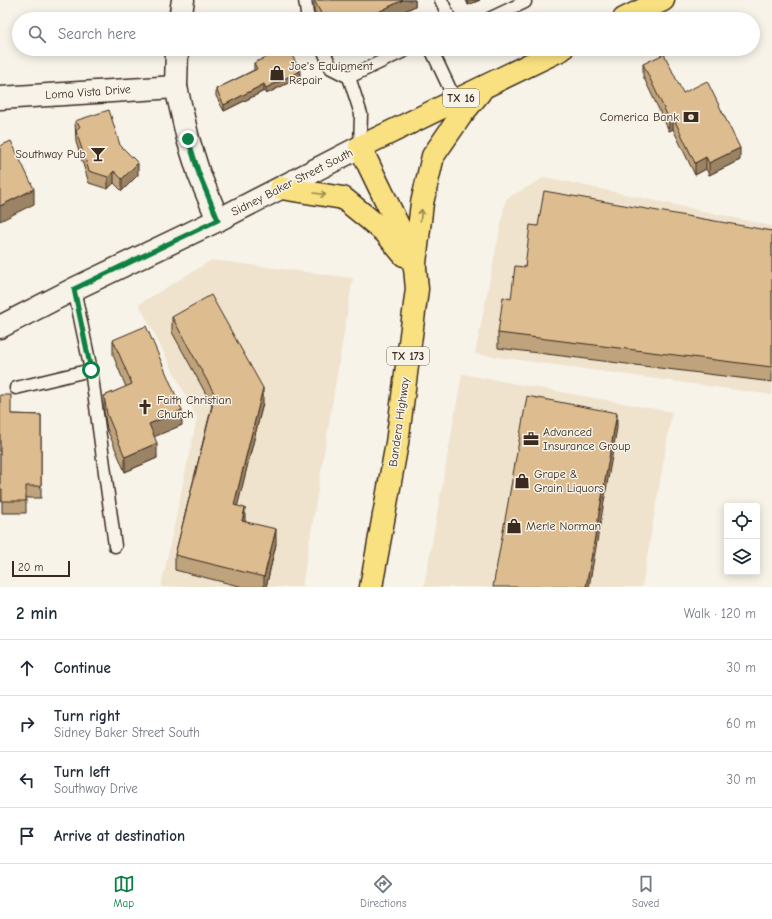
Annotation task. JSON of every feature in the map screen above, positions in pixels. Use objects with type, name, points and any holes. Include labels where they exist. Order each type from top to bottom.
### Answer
[{"type":"main road","points":[[181,12],[182,0]]},
{"type":"main road","points":[[638,12],[663,0]]},
{"type":"main road","points":[[177,56],[176,87],[188,139],[199,174],[218,220]]},
{"type":"main road","name":"TX 16","points":[[458,108],[485,86],[547,56]]},
{"type":"main road","name":"Loma Vista Drive","points":[[0,98],[176,87]]},
{"type":"main road","points":[[415,268],[422,203],[433,156],[458,108]]},
{"type":"main road","name":"Sidney Baker Street South","points":[[0,327],[74,289],[218,220],[360,147],[458,108]]},
{"type":"main road","name":"Bandera Highway","points":[[360,147],[409,248],[415,268],[417,289],[398,443],[371,587]]},
{"type":"main road","points":[[281,188],[343,198],[385,232],[415,268]]},
{"type":"lane","points":[[305,0],[307,12]]},
{"type":"lane","points":[[441,0],[447,12]]},
{"type":"lane","points":[[504,12],[527,1]]},
{"type":"lane","points":[[326,56],[331,68],[349,78],[361,114],[360,147]]},
{"type":"lane","points":[[349,78],[394,56]]},
{"type":"lane","points":[[434,56],[458,108]]},
{"type":"lane","points":[[74,289],[91,370],[115,546]]},
{"type":"lane","points":[[16,388],[91,370]]},
{"type":"shaded area","points":[[545,177],[772,226],[772,395],[475,354],[506,199]]},
{"type":"shaded area","points":[[212,260],[353,278],[302,587],[161,587],[197,418],[139,304]]},
{"type":"shaded area","points":[[462,374],[672,412],[642,587],[424,587]]},
{"type":"building","points":[[314,0],[403,0],[378,12],[320,12]]},
{"type":"building","points":[[268,56],[292,56],[300,71],[266,88],[264,84],[224,105],[216,89],[257,69],[254,63]]},
{"type":"building","name":"Comerica Bank","points":[[660,56],[665,56],[683,93],[707,81],[740,148],[709,163],[706,157],[695,163],[673,117],[669,119],[643,64]]},
{"type":"building","name":"Southway Pub","points":[[109,110],[120,145],[138,163],[122,179],[114,171],[108,177],[89,171],[76,131],[80,126],[75,121]]},
{"type":"building","points":[[11,141],[34,189],[0,206],[0,146]]},
{"type":"building","points":[[544,191],[772,231],[772,367],[498,333],[503,297],[511,299],[515,266],[525,267],[530,225],[538,226]]},
{"type":"building","points":[[211,295],[263,388],[234,505],[245,508],[242,521],[276,529],[264,577],[175,555],[215,395],[172,317]]},
{"type":"building","name":"Faith Christian Church","points":[[146,326],[182,410],[149,424],[157,443],[125,457],[107,414],[104,396],[132,384],[113,340]]},
{"type":"building","points":[[0,395],[11,395],[11,414],[41,415],[41,486],[26,486],[26,501],[2,501],[2,489],[0,489]]},
{"type":"building","points":[[527,396],[617,413],[586,587],[493,587]]},
{"type":"place","name":"Joe's Equipment Repair","points":[[277,73]]},
{"type":"place","name":"Comerica Bank","points":[[691,117]]},
{"type":"place","name":"Southway Pub","points":[[98,154]]},
{"type":"place","name":"Faith Christian Church","points":[[145,407]]},
{"type":"place","name":"Advanced Insurance Group","points":[[531,439]]},
{"type":"place","name":"Grape & Grain Liquors","points":[[522,481]]},
{"type":"place","name":"Merle Norman","points":[[514,526]]},
{"type":"route","points":[[91,370],[74,289],[218,220],[199,174],[188,139]]}]
